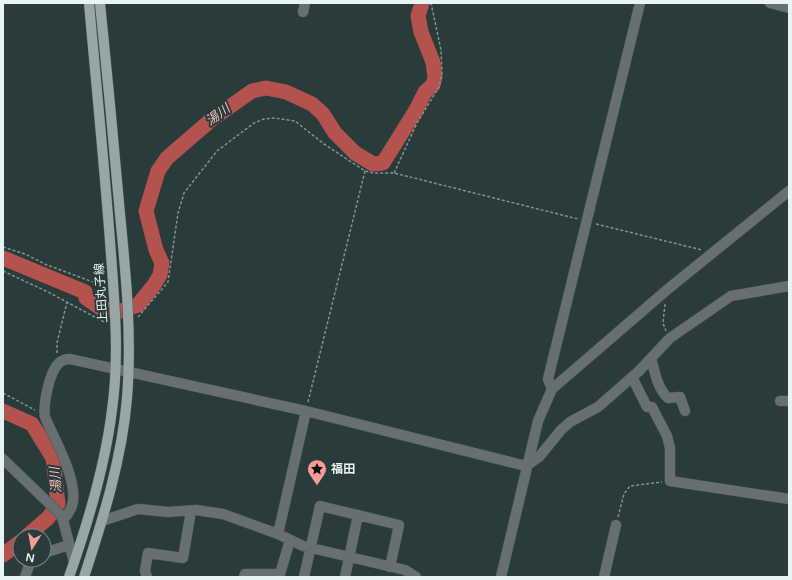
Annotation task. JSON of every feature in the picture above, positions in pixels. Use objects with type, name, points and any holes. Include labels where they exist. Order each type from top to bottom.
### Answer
[{"type":"main road","name":"上田丸子線","points":[[70,577],[102,467],[112,410],[115,369],[116,321],[114,288],[89,3]]},
{"type":"main road","points":[[84,577],[102,521],[121,440],[128,372],[129,318],[127,288],[100,3]]},
{"type":"street","points":[[552,389],[548,379],[640,3]]},
{"type":"street","points":[[770,3],[789,8]]},
{"type":"street","points":[[501,577],[526,466],[538,421],[552,389],[668,290],[789,191]]},
{"type":"street","points":[[61,517],[70,511],[73,502],[73,488],[45,418],[44,409],[53,370],[59,362],[70,359],[306,411],[526,466],[539,457],[561,430],[570,422],[598,407],[632,377],[670,338],[731,296],[788,283]]},
{"type":"street","points":[[651,358],[659,386],[664,395],[668,398],[680,397],[685,411]]},
{"type":"street","points":[[632,377],[647,408],[652,407],[667,436],[670,448],[670,481],[789,499]]},
{"type":"street","points":[[278,534],[306,411]]},
{"type":"street","points":[[3,459],[61,517],[74,562]]},
{"type":"street","points":[[304,577],[320,506],[399,525],[390,567]]},
{"type":"street","points":[[102,521],[138,509],[168,512],[191,511],[223,514],[278,534],[310,548],[405,570],[416,577]]},
{"type":"street","points":[[147,577],[145,571],[148,554],[183,558],[191,511]]},
{"type":"street","points":[[345,577],[358,515]]},
{"type":"street","points":[[604,577],[616,525]]},
{"type":"street","points":[[244,577],[245,574],[280,574],[290,540]]},
{"type":"street","points":[[52,550],[69,545]]},
{"type":"path","points":[[394,174],[418,123],[439,87],[442,73],[441,50],[431,3]]},
{"type":"path","points":[[129,318],[136,319],[168,282],[179,207],[184,193],[217,151],[254,123],[264,119],[274,118],[295,121],[324,144],[365,171],[394,174],[715,253]]},
{"type":"path","points":[[306,411],[365,171]]},
{"type":"path","points":[[3,246],[25,254],[47,265],[114,288]]},
{"type":"path","points":[[3,271],[67,302],[104,323],[116,321]]},
{"type":"path","points":[[668,290],[663,323],[670,338]]},
{"type":"path","points":[[59,362],[57,343],[67,302]]},
{"type":"path","points":[[3,393],[32,408],[45,418]]},
{"type":"path","points":[[616,525],[624,494],[630,486],[670,481]]},
{"type":"waterway","name":"湯川","points":[[3,258],[85,292],[86,298],[102,309],[122,311],[138,305],[160,275],[162,263],[156,250],[146,211],[158,171],[167,158],[211,120],[252,91],[266,88],[286,92],[312,104],[323,114],[335,133],[355,153],[373,164],[383,163],[416,110],[425,92],[433,85],[435,77],[433,62],[421,32],[418,16],[422,3]]},
{"type":"waterway","name":"湯川","points":[[3,411],[32,424],[53,458],[58,504],[48,518],[36,528]]},
{"type":"waterway","name":"湯川","points":[[3,555],[12,548]]},
{"type":"place","name":"福田","points":[[317,486]]}]
